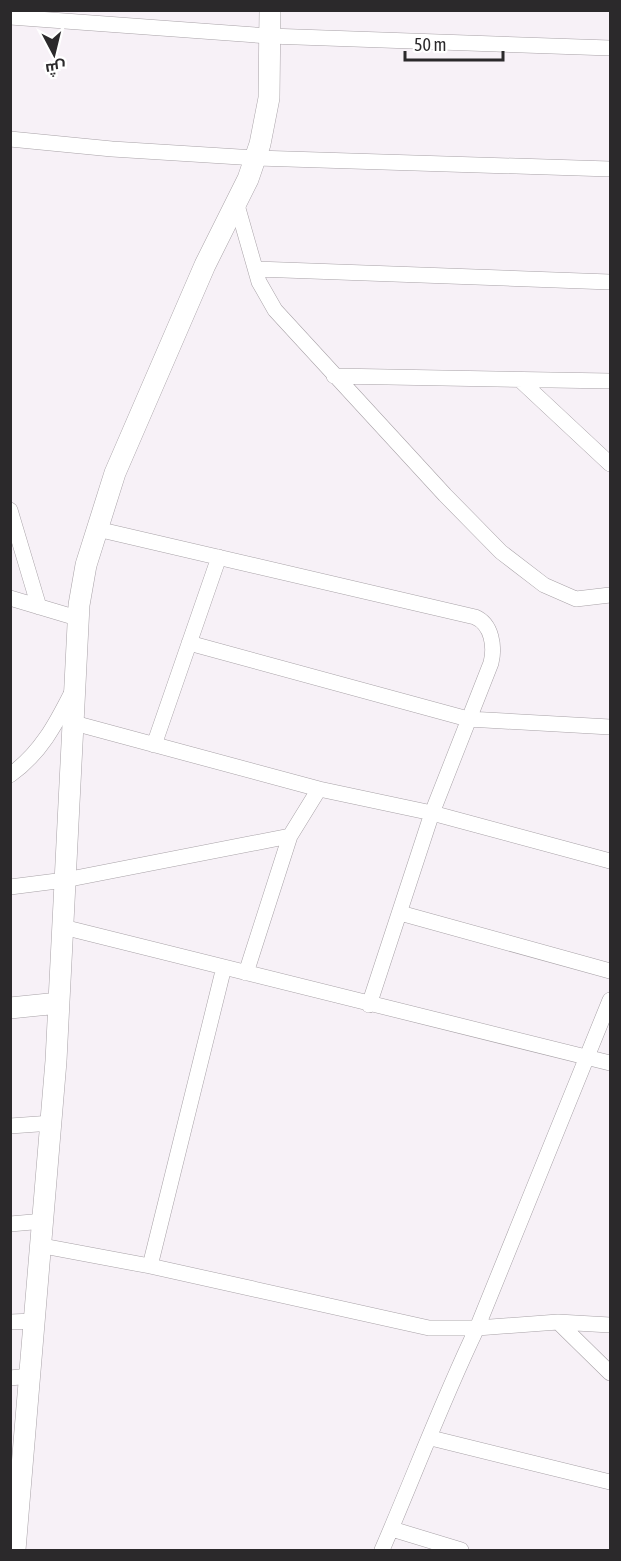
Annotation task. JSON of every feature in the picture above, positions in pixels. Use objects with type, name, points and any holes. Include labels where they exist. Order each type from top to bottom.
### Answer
[{"type":"main road","points":[[15,1551],[20,1377],[34,1321],[43,1246],[59,1003],[74,723],[77,618],[84,574],[126,446],[205,265],[237,204],[256,158],[265,129],[269,98],[270,10]]},
{"type":"main road","points":[[10,1008],[59,1003]]},
{"type":"street","points":[[10,17],[269,36],[610,48]]},
{"type":"street","points":[[10,139],[112,149],[256,158],[610,169]]},
{"type":"street","points":[[237,204],[263,291],[274,310],[445,495],[515,564],[544,585],[576,599],[610,595]]},
{"type":"street","points":[[256,269],[610,282]]},
{"type":"street","points":[[334,376],[610,381]]},
{"type":"street","points":[[520,380],[610,464]]},
{"type":"street","points":[[10,510],[39,607]]},
{"type":"street","points":[[97,529],[481,620],[488,628],[493,653],[432,813],[369,1005]]},
{"type":"street","points":[[154,745],[219,557]]},
{"type":"street","points":[[10,598],[77,618]]},
{"type":"street","points":[[189,643],[468,719],[610,727]]},
{"type":"street","points":[[10,775],[26,762],[51,732],[75,686]]},
{"type":"street","points":[[74,723],[319,789],[432,813],[610,861]]},
{"type":"street","points":[[246,973],[290,836],[319,789]]},
{"type":"street","points":[[10,888],[65,880],[290,836]]},
{"type":"street","points":[[400,913],[610,971]]},
{"type":"street","points":[[63,927],[610,1064]]},
{"type":"street","points":[[150,1266],[224,968]]},
{"type":"street","points":[[382,1551],[430,1437],[448,1387],[477,1328],[610,1000]]},
{"type":"street","points":[[10,1126],[52,1123]]},
{"type":"street","points":[[10,1224],[44,1221]]},
{"type":"street","points":[[43,1246],[150,1266],[429,1328],[477,1328],[558,1322],[610,1325]]},
{"type":"street","points":[[10,1322],[34,1321]]},
{"type":"street","points":[[558,1322],[610,1373]]},
{"type":"street","points":[[430,1437],[610,1482]]},
{"type":"street","points":[[392,1529],[461,1551]]}]
